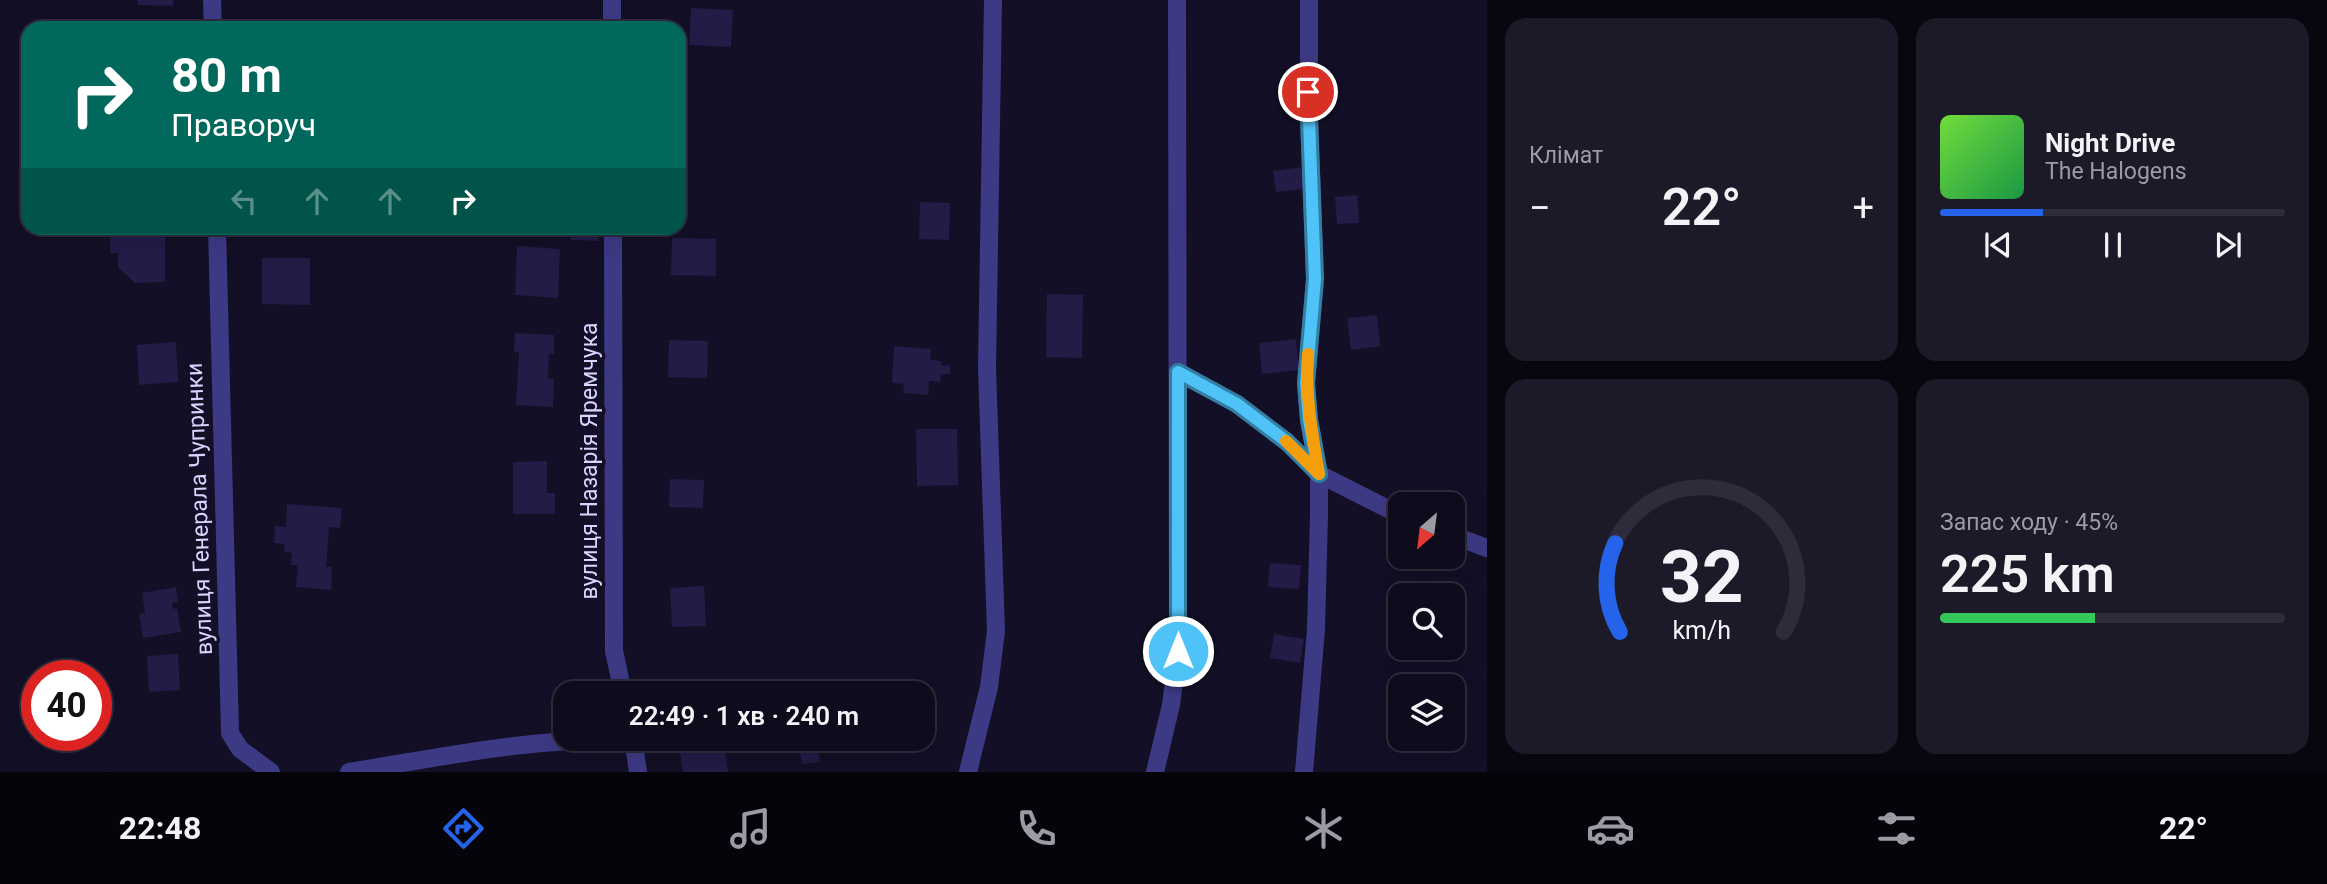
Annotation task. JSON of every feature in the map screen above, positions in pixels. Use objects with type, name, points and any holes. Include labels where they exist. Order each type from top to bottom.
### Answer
[{"type":"street","points":[[212,0],[213,21]]},
{"type":"street","points":[[612,0],[612,21]]},
{"type":"street","points":[[968,772],[989,687],[996,631],[987,368],[993,0]]},
{"type":"street","points":[[1155,772],[1171,705],[1178,651],[1177,0]]},
{"type":"street","points":[[1304,772],[1317,629],[1319,474],[1309,420],[1306,383],[1315,279],[1308,116],[1309,0]]},
{"type":"street","name":"вулиця Генерала Чупринки","points":[[217,235],[230,733],[240,749],[271,772]]},
{"type":"street","name":"вулиця Назарія Яремчука","points":[[612,235],[614,651],[620,681]]},
{"type":"street","points":[[1178,372],[1237,404],[1287,442],[1319,474],[1388,509]]},
{"type":"street","points":[[1465,540],[1487,548]]},
{"type":"street","points":[[349,772],[553,741]]},
{"type":"street","points":[[635,751],[638,772]]},
{"type":"building","points":[[138,0],[173,0],[173,6],[138,5]]},
{"type":"building","points":[[691,8],[733,10],[731,47],[689,45]]},
{"type":"building","points":[[1303,167],[1305,189],[1276,192],[1273,171]]},
{"type":"building","points":[[1357,195],[1359,223],[1337,224],[1335,197]]},
{"type":"building","points":[[920,202],[950,203],[949,240],[919,239]]},
{"type":"building","points":[[110,235],[165,235],[165,282],[135,283],[118,267],[118,253],[110,253]]},
{"type":"building","points":[[571,235],[599,235],[599,241],[571,240]]},
{"type":"building","points":[[672,238],[716,239],[716,276],[671,275]]},
{"type":"building","points":[[517,246],[560,249],[558,298],[515,295]]},
{"type":"building","points":[[262,258],[310,258],[310,305],[262,304]]},
{"type":"building","points":[[1047,294],[1083,295],[1082,358],[1046,357]]},
{"type":"building","points":[[1377,315],[1380,346],[1351,350],[1347,318]]},
{"type":"building","points":[[515,333],[554,335],[554,354],[549,354],[548,379],[554,379],[553,407],[516,405],[519,352],[514,352]]},
{"type":"building","points":[[1296,339],[1299,370],[1262,374],[1259,343]]},
{"type":"building","points":[[669,340],[708,341],[707,378],[668,377]]},
{"type":"building","points":[[176,342],[178,382],[139,385],[137,345]]},
{"type":"building","points":[[894,346],[931,349],[930,360],[941,361],[941,365],[950,366],[950,374],[941,374],[940,382],[929,381],[928,395],[903,393],[904,384],[892,383]]},
{"type":"building","points":[[916,429],[957,429],[958,485],[917,486]]},
{"type":"building","points":[[547,461],[547,493],[555,493],[555,514],[513,514],[513,462]]},
{"type":"building","points":[[670,479],[704,480],[703,508],[669,507]]},
{"type":"building","points":[[287,504],[342,508],[340,528],[329,527],[326,567],[332,567],[331,590],[296,587],[298,565],[291,565],[292,553],[284,552],[285,544],[274,543],[275,526],[286,527]]},
{"type":"building","points":[[1270,563],[1301,565],[1299,589],[1268,587]]},
{"type":"building","points":[[704,586],[706,626],[672,627],[670,588]]},
{"type":"building","points":[[176,587],[178,602],[172,603],[173,609],[177,608],[181,632],[143,638],[139,614],[145,613],[142,593]]},
{"type":"building","points":[[1274,634],[1304,639],[1300,663],[1270,658]]},
{"type":"building","points":[[178,654],[180,690],[149,692],[147,656]]},
{"type":"building","points":[[680,751],[725,751],[728,772],[683,772]]},
{"type":"building","points":[[800,751],[818,751],[820,762],[802,764]]},
{"type":"slow traffic","points":[[1286,441],[1319,474],[1309,420],[1306,383],[1308,354]]},
{"type":"route","points":[[1178,651],[1178,372],[1237,404],[1287,442],[1319,474],[1309,420],[1306,383],[1315,279],[1308,92]]}]
